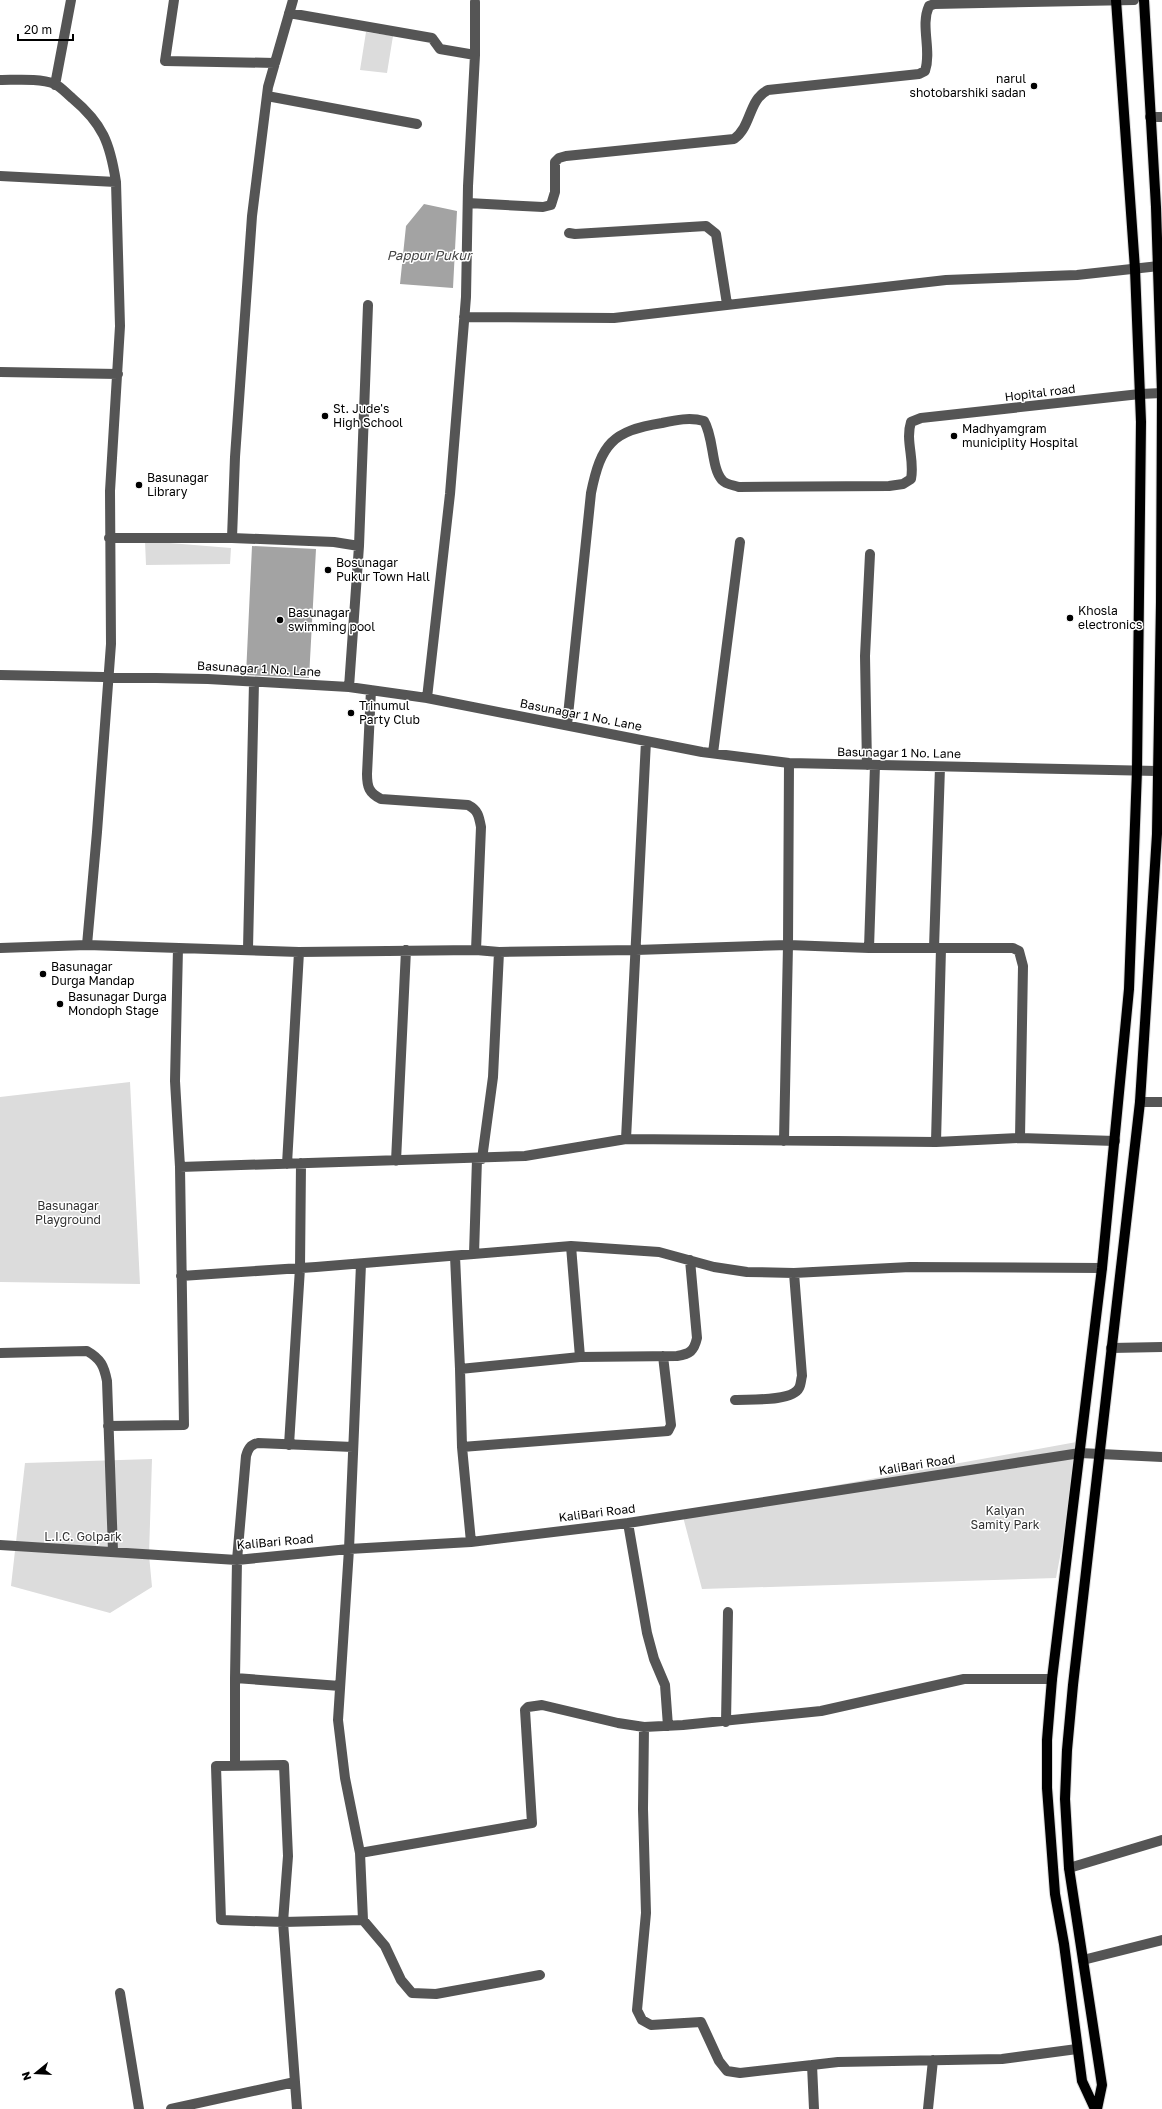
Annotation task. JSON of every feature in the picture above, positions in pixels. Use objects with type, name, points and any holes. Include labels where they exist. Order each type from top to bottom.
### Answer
[{"type":"main road","points":[[1096,2109],[1082,2081],[1055,1894],[1047,1788],[1047,1740],[1052,1679],[1102,1268],[1129,989],[1137,770],[1140,394],[1135,269],[1116,0]]},
{"type":"main road","points":[[1096,2109],[1102,2085],[1069,1868],[1065,1799],[1067,1750],[1111,1348],[1140,1102],[1159,834],[1157,771],[1162,602],[1162,393],[1159,207],[1150,117],[1144,0]]},
{"type":"street","points":[[56,84],[71,0]]},
{"type":"street","points":[[174,0],[165,61],[275,63]]},
{"type":"street","points":[[232,538],[235,457],[252,216],[267,96],[293,0]]},
{"type":"street","points":[[468,203],[543,207],[551,205],[555,192],[555,162],[559,158],[566,156],[734,139],[745,127],[756,99],[768,90],[919,74],[925,71],[928,61],[926,14],[929,6],[934,4],[1134,0]]},
{"type":"street","points":[[428,698],[450,494],[464,317],[475,55],[475,2]]},
{"type":"street","points":[[289,13],[432,38],[440,49],[475,55]]},
{"type":"street","points":[[0,80],[34,80],[56,84],[88,112],[102,132],[112,152],[116,182],[120,326],[110,491],[109,538],[111,616],[97,832],[86,945]]},
{"type":"street","points":[[267,96],[417,124]]},
{"type":"street","points":[[1150,117],[1162,117]]},
{"type":"street","points":[[0,176],[116,182]]},
{"type":"street","points":[[569,233],[575,234],[706,226],[716,234],[727,304]]},
{"type":"street","points":[[464,317],[614,318],[946,280],[1077,275],[1159,266]]},
{"type":"street","points":[[349,687],[359,546],[368,305]]},
{"type":"street","points":[[0,372],[118,374]]},
{"type":"street","name":"Hopital road","points":[[567,725],[591,493],[601,457],[608,446],[617,438],[637,427],[694,418],[704,421],[709,429],[718,472],[722,481],[730,485],[739,487],[889,486],[904,484],[911,479],[914,468],[909,431],[911,422],[921,418],[1140,394],[1162,393]]},
{"type":"street","points":[[109,538],[232,538],[334,542],[359,546]]},
{"type":"street","points":[[713,753],[740,542]]},
{"type":"street","points":[[869,948],[871,765],[865,656],[870,554]]},
{"type":"street","name":"Basunagar 1 No. Lane","points":[[0,675],[208,679],[349,687],[428,698],[713,753],[789,763],[1157,771]]},
{"type":"street","points":[[248,949],[254,682]]},
{"type":"street","points":[[371,690],[366,774],[367,785],[372,794],[380,799],[468,805],[475,809],[479,816],[481,827],[476,950]]},
{"type":"street","points":[[626,1139],[646,741]]},
{"type":"street","points":[[784,1141],[788,945],[789,763]]},
{"type":"street","points":[[936,1142],[940,767]]},
{"type":"street","points":[[0,948],[86,945],[248,949],[299,952],[406,950],[476,950],[499,952],[636,950],[788,945],[869,948],[1013,948],[1019,951],[1023,966],[1020,1138]]},
{"type":"street","points":[[108,1426],[184,1425],[180,1166],[175,1054],[178,948]]},
{"type":"street","points":[[396,1161],[406,950]]},
{"type":"street","points":[[287,1164],[299,952]]},
{"type":"street","points":[[474,1254],[480,1159],[493,1077],[499,952]]},
{"type":"street","points":[[1140,1102],[1162,1102]]},
{"type":"street","points":[[180,1166],[480,1159],[556,1152],[626,1139],[936,1142],[1020,1138],[1115,1141]]},
{"type":"street","points":[[289,1445],[300,1268],[301,1163]]},
{"type":"street","points":[[181,1276],[361,1264],[571,1246],[659,1252],[747,1272],[794,1273],[910,1267],[1102,1268]]},
{"type":"street","points":[[571,1246],[580,1357]]},
{"type":"street","points":[[455,1256],[462,1447],[470,1542]]},
{"type":"street","points":[[460,1369],[580,1357],[663,1356],[688,1354],[694,1350],[697,1338],[690,1260]]},
{"type":"street","points":[[361,1264],[348,1549],[338,1720],[345,1778],[360,1853],[363,1920],[385,1946],[401,1980],[412,1993],[436,1994],[540,1975]]},
{"type":"street","points":[[735,1400],[784,1398],[793,1394],[799,1388],[802,1376],[794,1273]]},
{"type":"street","points":[[1111,1348],[1162,1347]]},
{"type":"street","points":[[0,1353],[86,1352],[97,1357],[104,1365],[107,1381],[113,1551]]},
{"type":"street","points":[[462,1447],[668,1430],[671,1425],[663,1356]]},
{"type":"street","points":[[235,1765],[237,1560],[246,1456],[248,1449],[253,1444],[353,1447]]},
{"type":"street","name":"KaliBari Road","points":[[0,1545],[237,1560],[348,1549],[470,1542],[628,1523],[1080,1453],[1162,1457]]},
{"type":"street","points":[[628,1523],[647,1633],[654,1659],[665,1685],[668,1726]]},
{"type":"street","points":[[726,1722],[728,1612]]},
{"type":"street","points":[[235,1678],[340,1686]]},
{"type":"street","points":[[360,1853],[532,1823],[527,1761],[526,1710],[528,1706],[542,1705],[618,1723],[644,1726],[668,1726],[726,1722],[821,1711],[964,1679],[1052,1679]]},
{"type":"street","points":[[644,1726],[643,1808],[646,1913],[637,2010],[642,2020],[651,2025],[701,2022],[719,2061],[727,2071],[740,2073],[838,2062],[1002,2059],[1077,2049]]},
{"type":"street","points":[[297,2109],[283,1922],[288,1856],[284,1765],[216,1766],[220,1918],[224,1922],[283,1922],[363,1920]]},
{"type":"street","points":[[1069,1868],[1162,1840]]},
{"type":"street","points":[[1083,1960],[1162,1940]]},
{"type":"street","points":[[120,1993],[139,2109]]},
{"type":"street","points":[[928,2109],[933,2060]]},
{"type":"street","points":[[812,2065],[814,2109]]},
{"type":"street","points":[[171,2109],[295,2082]]},
{"type":"green space","points":[[366,32],[393,36],[387,73],[360,70]]},
{"type":"green space","points":[[145,541],[231,548],[230,564],[146,565]]},
{"type":"green space","name":"Basunagar Playground","points":[[130,1082],[140,1284],[0,1282],[0,1097]]},
{"type":"green space","name":"Kalyan Samity Park","points":[[1082,1441],[1056,1578],[702,1589],[682,1513]]},
{"type":"green space","name":"L.I.C. Golpark","points":[[152,1459],[149,1555],[152,1587],[110,1613],[11,1586],[25,1463]]},
{"type":"water","name":"Pappur Pukur","points":[[424,204],[457,211],[453,288],[400,284],[406,226]]},
{"type":"water","name":"Basunagar swimming pool","points":[[252,546],[316,549],[309,678],[246,675]]},
{"type":"place","name":"narul shotobarshiki sadan","points":[[1034,86]]},
{"type":"place","name":"St. Jude's High School","points":[[325,416]]},
{"type":"place","name":"Madhyamgram municiplity Hospital","points":[[954,436]]},
{"type":"place","name":"Basunagar Library","points":[[139,485]]},
{"type":"place","name":"Bosunagar Pukur Town Hall","points":[[328,570]]},
{"type":"place","name":"Khosla electronics","points":[[1070,618]]},
{"type":"place","name":"Basunagar swimming pool","points":[[280,620]]},
{"type":"place","name":"Trinumul Party Club","points":[[351,713]]},
{"type":"place","name":"Basunagar Durga Mandap","points":[[43,974]]},
{"type":"place","name":"Basunagar Durga Mondoph Stage","points":[[60,1004]]}]
